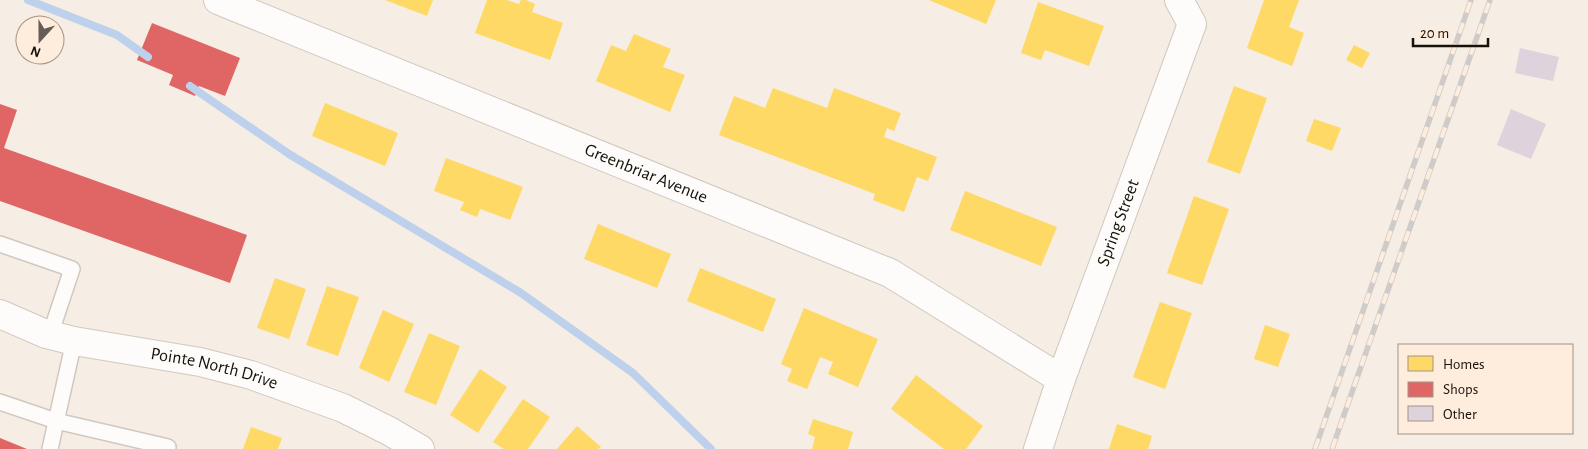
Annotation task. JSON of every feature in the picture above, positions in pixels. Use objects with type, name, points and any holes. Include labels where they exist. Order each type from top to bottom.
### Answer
[{"type":"street","name":"Greenbriar Avenue","points":[[218,0],[890,273],[1061,379]]},
{"type":"street","name":"Spring Street","points":[[1038,449],[1061,379],[1192,24],[1179,0]]},
{"type":"street","name":"Pointe North Drive","points":[[0,314],[62,338],[200,362],[251,375],[343,408],[390,431],[420,449]]},
{"type":"lane","points":[[0,244],[72,270],[62,338],[56,422],[50,449]]},
{"type":"lane","points":[[0,402],[56,422],[168,447]]},
{"type":"building: Homes","points":[[385,0],[433,0],[427,16]]},
{"type":"building: Homes","points":[[487,0],[507,0],[519,4],[521,0],[526,0],[535,4],[532,12],[563,23],[550,60],[475,33]]},
{"type":"building: Homes","points":[[929,0],[996,0],[986,24]]},
{"type":"building: Homes","points":[[1264,0],[1299,0],[1289,27],[1304,33],[1292,66],[1247,48]]},
{"type":"building: Homes","points":[[1038,2],[1104,26],[1089,66],[1045,50],[1041,60],[1021,53]]},
{"type":"building: Homes","points":[[634,34],[671,49],[663,67],[685,75],[670,112],[596,81],[611,45],[626,51]]},
{"type":"building: Homes","points":[[1354,45],[1370,53],[1362,68],[1346,60]]},
{"type":"building: Homes","points":[[1234,86],[1267,98],[1240,174],[1207,162]]},
{"type":"building: Homes","points":[[773,88],[827,108],[834,88],[901,113],[894,131],[887,128],[884,137],[937,157],[928,181],[917,177],[904,212],[873,200],[875,194],[719,135],[734,96],[765,108]]},
{"type":"building: Homes","points":[[325,103],[398,133],[385,166],[312,136]]},
{"type":"building: Homes","points":[[1314,119],[1341,128],[1332,151],[1306,141]]},
{"type":"building: Homes","points":[[446,158],[523,187],[510,220],[480,209],[477,217],[460,210],[464,202],[434,191]]},
{"type":"building: Homes","points":[[965,191],[1057,227],[1041,266],[950,230]]},
{"type":"building: Homes","points":[[1194,196],[1229,209],[1202,285],[1167,273]]},
{"type":"building: Homes","points":[[598,224],[671,254],[657,288],[584,259]]},
{"type":"building: Homes","points":[[700,268],[776,299],[763,332],[687,301]]},
{"type":"building: Homes","points":[[275,278],[306,289],[289,339],[257,328]]},
{"type":"building: Homes","points":[[327,286],[359,297],[338,356],[306,345]]},
{"type":"building: Homes","points":[[1160,302],[1192,313],[1165,389],[1133,377]]},
{"type":"building: Homes","points":[[804,308],[878,339],[858,387],[828,374],[833,362],[820,357],[807,389],[787,381],[792,369],[781,364]]},
{"type":"building: Homes","points":[[383,310],[414,324],[389,382],[359,368]]},
{"type":"building: Homes","points":[[1265,325],[1290,334],[1278,367],[1254,359]]},
{"type":"building: Homes","points":[[429,333],[460,346],[436,405],[404,392]]},
{"type":"building: Homes","points":[[480,369],[507,387],[478,433],[450,415]]},
{"type":"building: Homes","points":[[916,375],[983,426],[966,449],[944,449],[891,409]]},
{"type":"building: Homes","points":[[523,399],[550,417],[528,449],[504,449],[493,442]]},
{"type":"building: Homes","points":[[813,419],[853,432],[848,449],[812,449],[815,437],[808,434]]},
{"type":"building: Homes","points":[[1117,424],[1152,436],[1148,449],[1109,449]]},
{"type":"building: Homes","points":[[577,426],[601,447],[598,449],[557,449]]},
{"type":"building: Homes","points":[[251,427],[282,438],[278,449],[243,449]]},
{"type":"building: Shops","points":[[152,23],[240,58],[225,96],[199,86],[195,96],[169,85],[173,75],[137,60]]},
{"type":"building: Shops","points":[[0,104],[17,110],[4,148],[247,235],[230,283],[0,201]]},
{"type":"building: Shops","points":[[0,438],[27,449],[0,449]]},
{"type":"building: Other","points":[[1520,48],[1559,57],[1553,81],[1515,73]]},
{"type":"building: Other","points":[[1511,109],[1546,124],[1531,159],[1497,145]]},
{"type":"waterway","points":[[28,0],[117,35],[148,57]]},
{"type":"waterway","points":[[190,86],[289,154],[521,293],[633,373],[711,449]]},
{"type":"railway","points":[[1315,449],[1471,0]]},
{"type":"railway","points":[[1332,449],[1490,0]]}]
